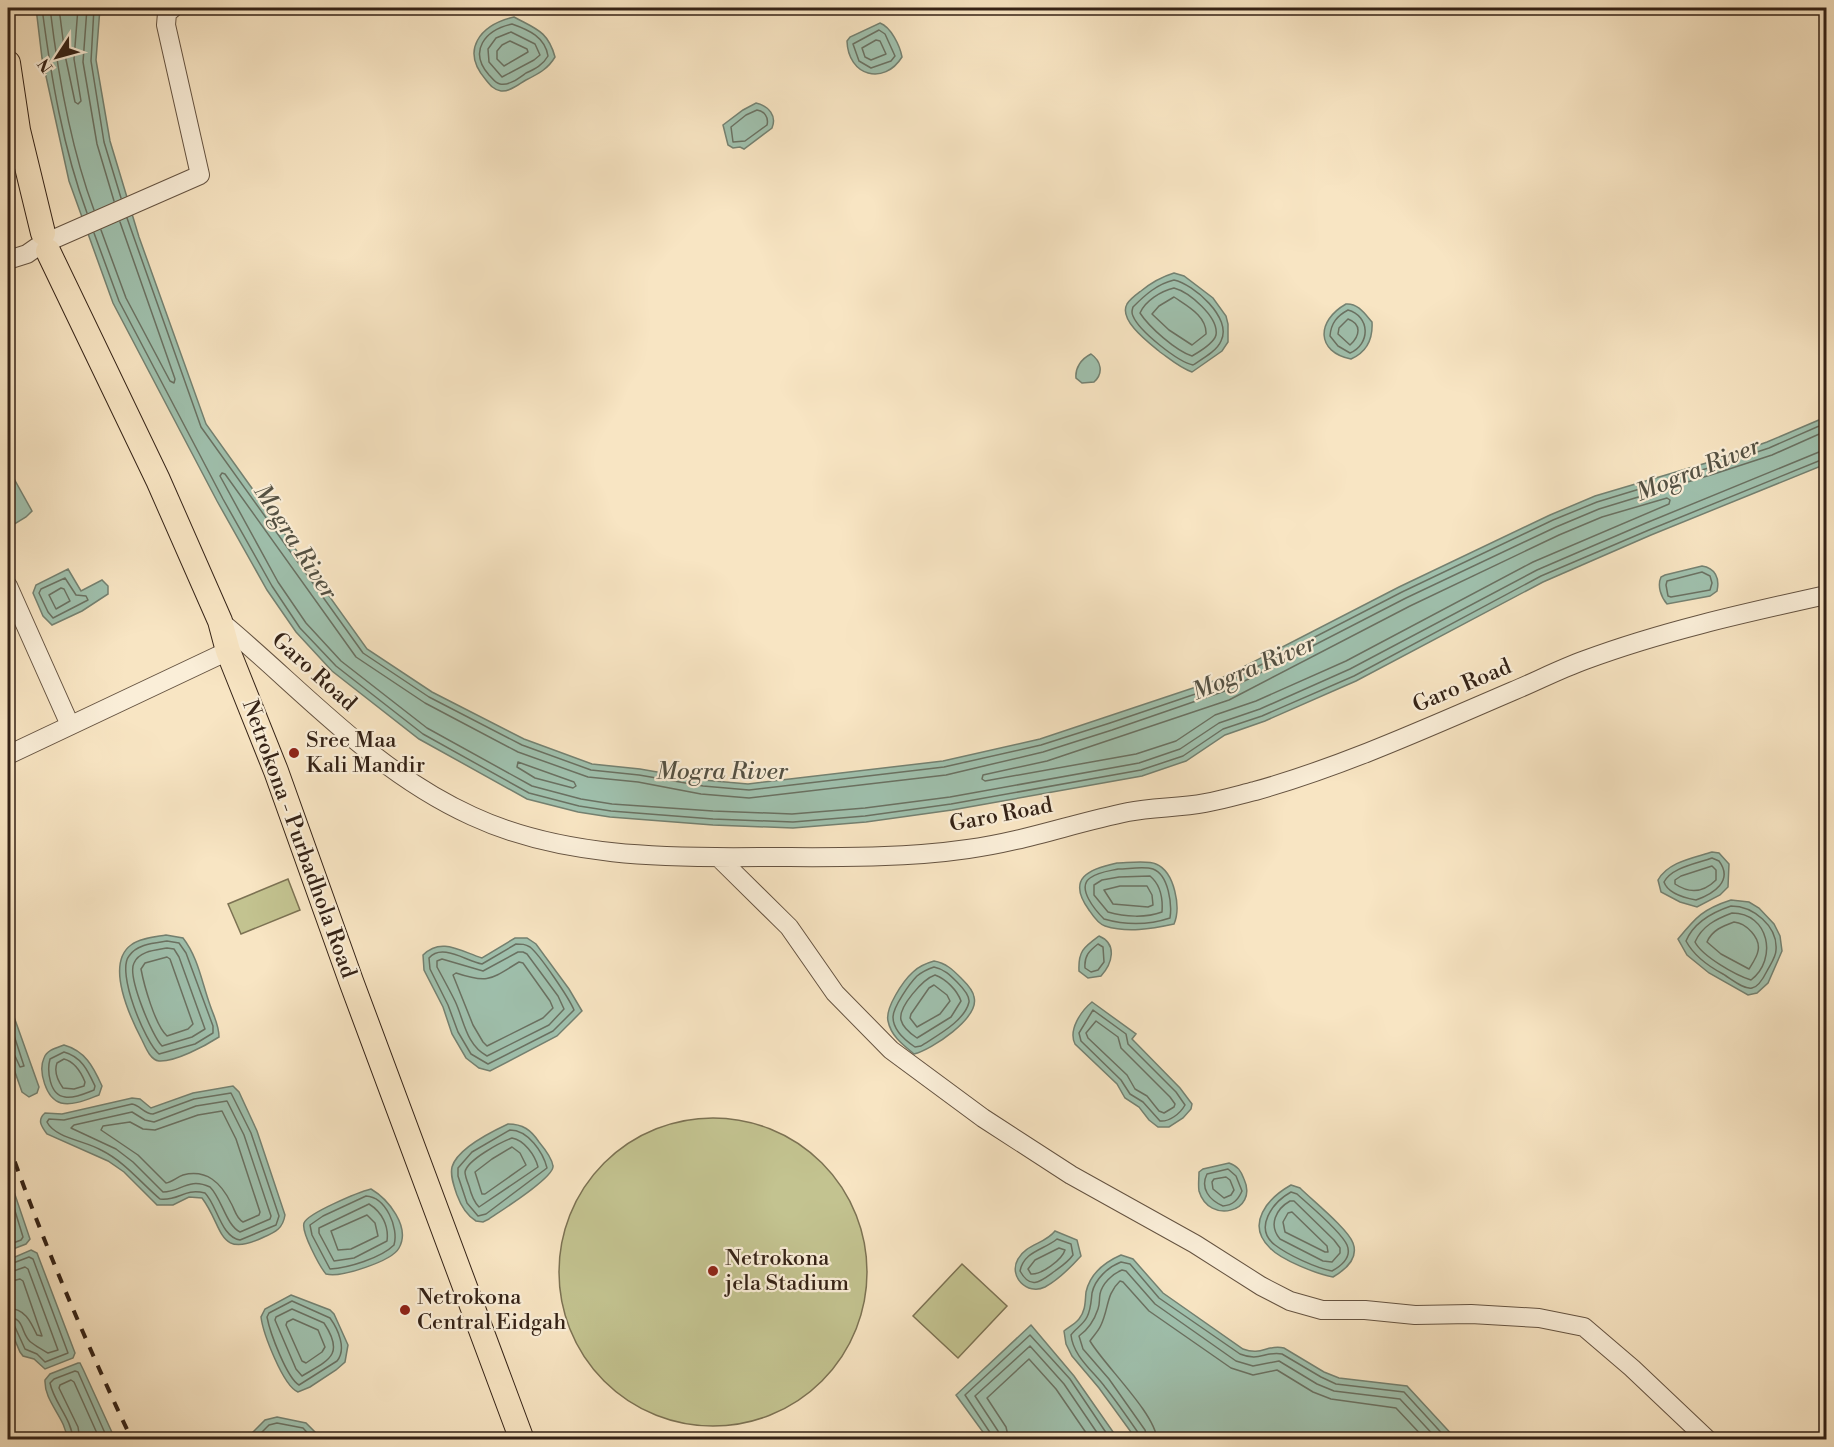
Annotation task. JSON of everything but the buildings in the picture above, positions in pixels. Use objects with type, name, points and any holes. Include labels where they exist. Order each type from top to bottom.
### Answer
[{"type":"main road","name":"Netrokona - Purbadhola Road","points":[[8,63],[18,130],[49,241],[220,621],[228,651],[276,771],[355,992],[522,1440]]},
{"type":"street","points":[[8,260],[27,254],[49,241],[200,175],[166,25],[169,9]]},
{"type":"street","points":[[8,586],[70,725]]},
{"type":"street","name":"Garo Road","points":[[220,621],[346,734],[383,764],[411,783],[470,816],[556,844],[638,854],[719,858],[871,855],[968,849],[1132,812],[1206,803],[1258,790],[1371,751],[1584,660],[1721,618],[1827,595]]},
{"type":"street","points":[[8,755],[228,651]]},
{"type":"street","points":[[719,858],[789,927],[835,993],[891,1050],[983,1118],[1080,1181],[1195,1244],[1261,1286],[1290,1301],[1322,1310],[1539,1318],[1584,1327],[1632,1368],[1708,1440]]},
{"type":"green space","points":[[288,879],[300,910],[241,934],[228,904]]},
{"type":"green space","name":"Netrokona jela Stadium","points":[[698,1118],[728,1118],[758,1124],[786,1136],[811,1153],[832,1174],[849,1199],[861,1227],[867,1257],[867,1287],[856,1331],[841,1358],[822,1381],[799,1400],[772,1415],[728,1426],[698,1426],[668,1420],[640,1408],[615,1391],[594,1370],[577,1345],[565,1317],[559,1287],[559,1257],[565,1227],[577,1199],[594,1174],[615,1153],[640,1136],[668,1124]]},
{"type":"green space","points":[[962,1264],[1007,1306],[958,1358],[913,1316]]},
{"type":"water","name":"Mogra River","points":[[36,8],[100,8],[96,60],[110,141],[139,237],[206,424],[367,649],[432,692],[524,739],[592,764],[748,784],[943,761],[1040,739],[1220,679],[1399,587],[1595,496],[1713,461],[1767,442],[1826,417],[1826,464],[1651,535],[1543,582],[1356,681],[1265,721],[1225,735],[1186,761],[1142,776],[952,810],[866,822],[793,828],[713,825],[610,817],[578,812],[527,799],[419,739],[332,671],[296,632],[267,590],[217,501],[113,303],[69,181],[42,58]]},
{"type":"water","points":[[514,17],[545,36],[555,57],[539,73],[511,89],[496,90],[478,69],[474,49],[483,33],[492,26]]},
{"type":"water","points":[[880,23],[888,28],[894,37],[902,57],[886,72],[868,73],[853,62],[847,41],[850,37]]},
{"type":"water","points":[[756,103],[765,106],[771,112],[772,128],[744,149],[733,148],[728,145],[723,125]]},
{"type":"water","points":[[1174,273],[1184,276],[1213,298],[1226,316],[1228,324],[1228,342],[1222,351],[1192,372],[1175,363],[1142,337],[1131,324],[1125,310],[1130,300],[1145,288]]},
{"type":"water","points":[[1346,304],[1358,307],[1372,322],[1368,344],[1361,353],[1351,359],[1331,350],[1324,335],[1329,319]]},
{"type":"water","points":[[1091,354],[1099,364],[1099,375],[1094,382],[1082,383],[1076,378],[1078,367]]},
{"type":"water","points":[[8,468],[32,511],[8,528]]},
{"type":"water","points":[[1702,566],[1716,574],[1717,591],[1710,596],[1667,604],[1660,591],[1661,577]]},
{"type":"water","points":[[68,569],[81,591],[102,580],[108,586],[108,594],[82,611],[52,625],[43,616],[33,593],[36,585]]},
{"type":"water","points":[[1712,852],[1719,853],[1729,864],[1728,887],[1720,895],[1697,907],[1680,902],[1661,892],[1658,880],[1668,869],[1682,861]]},
{"type":"water","points":[[1148,862],[1163,868],[1175,891],[1177,909],[1174,924],[1130,930],[1105,926],[1096,920],[1082,899],[1080,883],[1090,872],[1117,863]]},
{"type":"water","points":[[1731,900],[1749,902],[1759,908],[1774,924],[1780,936],[1782,951],[1768,983],[1757,993],[1748,995],[1709,973],[1687,955],[1678,939],[1701,915]]},
{"type":"water","points":[[166,935],[183,938],[188,945],[199,970],[219,1037],[181,1056],[159,1061],[148,1052],[126,1005],[122,991],[120,965],[131,945],[148,938]]},
{"type":"water","points":[[1099,936],[1109,944],[1110,960],[1101,976],[1088,978],[1079,971],[1081,954]]},
{"type":"water","points":[[515,938],[527,938],[536,944],[582,1011],[557,1036],[490,1071],[479,1068],[466,1058],[452,1034],[443,1007],[424,970],[423,955],[437,947],[444,946],[482,958]]},
{"type":"water","points":[[934,961],[949,967],[967,984],[974,997],[974,1005],[970,1014],[953,1032],[914,1054],[895,1036],[888,1021],[889,1009],[909,976],[920,966]]},
{"type":"water","points":[[8,1000],[39,1087],[37,1093],[29,1097],[22,1092],[8,1052]]},
{"type":"water","points":[[1092,1002],[1136,1034],[1132,1039],[1180,1088],[1192,1104],[1191,1109],[1183,1118],[1169,1127],[1158,1127],[1139,1107],[1125,1098],[1117,1084],[1075,1044],[1074,1027],[1084,1010]]},
{"type":"water","points":[[64,1045],[78,1051],[92,1066],[102,1086],[99,1095],[70,1104],[61,1103],[51,1096],[43,1077],[42,1064],[47,1053]]},
{"type":"water","points":[[233,1086],[239,1092],[257,1131],[285,1215],[283,1223],[275,1231],[249,1243],[238,1245],[224,1237],[202,1198],[189,1197],[173,1205],[157,1205],[124,1172],[108,1161],[47,1134],[41,1123],[41,1118],[45,1113],[62,1114],[132,1098],[140,1099],[151,1108],[193,1093]]},
{"type":"water","points":[[508,1124],[518,1125],[530,1131],[547,1153],[553,1166],[545,1178],[526,1194],[489,1219],[483,1222],[476,1221],[460,1203],[453,1181],[452,1167],[455,1160],[468,1147]]},
{"type":"water","points":[[1229,1163],[1240,1171],[1247,1190],[1245,1200],[1239,1206],[1222,1211],[1204,1202],[1199,1191],[1199,1172]]},
{"type":"water","points":[[8,1174],[30,1239],[26,1244],[8,1251]]},
{"type":"water","points":[[1291,1185],[1300,1188],[1329,1215],[1353,1243],[1354,1254],[1350,1263],[1333,1277],[1291,1262],[1275,1253],[1263,1239],[1260,1230],[1262,1212],[1274,1197]]},
{"type":"water","points":[[371,1189],[384,1199],[396,1214],[402,1231],[399,1248],[387,1258],[366,1267],[333,1275],[326,1274],[308,1241],[304,1223],[314,1214]]},
{"type":"water","points":[[1055,1231],[1077,1240],[1081,1256],[1069,1269],[1045,1287],[1032,1289],[1026,1287],[1017,1278],[1015,1272],[1018,1259],[1026,1250]]},
{"type":"water","points":[[31,1250],[37,1253],[75,1353],[73,1358],[45,1369],[34,1359],[23,1356],[8,1324],[8,1260]]},
{"type":"water","points":[[1121,1255],[1133,1259],[1163,1293],[1243,1349],[1260,1351],[1273,1347],[1284,1348],[1324,1372],[1339,1378],[1407,1386],[1456,1439],[1136,1439],[1099,1388],[1072,1356],[1066,1344],[1064,1331],[1081,1316],[1088,1286],[1095,1274],[1109,1261]]},
{"type":"water","points":[[291,1295],[330,1310],[348,1345],[345,1362],[310,1387],[298,1392],[292,1388],[280,1370],[261,1317],[265,1309]]},
{"type":"water","points":[[1031,1325],[1074,1376],[1118,1439],[988,1439],[956,1395]]},
{"type":"water","points":[[78,1363],[83,1369],[115,1439],[67,1439],[63,1424],[48,1396],[45,1380],[50,1374]]},
{"type":"water","points":[[277,1417],[306,1423],[322,1439],[246,1439],[265,1420]]},
{"type":"railway","points":[[8,1143],[66,1293],[132,1440]]},
{"type":"place","name":"Sree Maa Kali Mandir","points":[[294,753]]},
{"type":"place","name":"Netrokona jela Stadium","points":[[713,1271]]},
{"type":"place","name":"Netrokona Central Eidgah","points":[[405,1310]]}]
